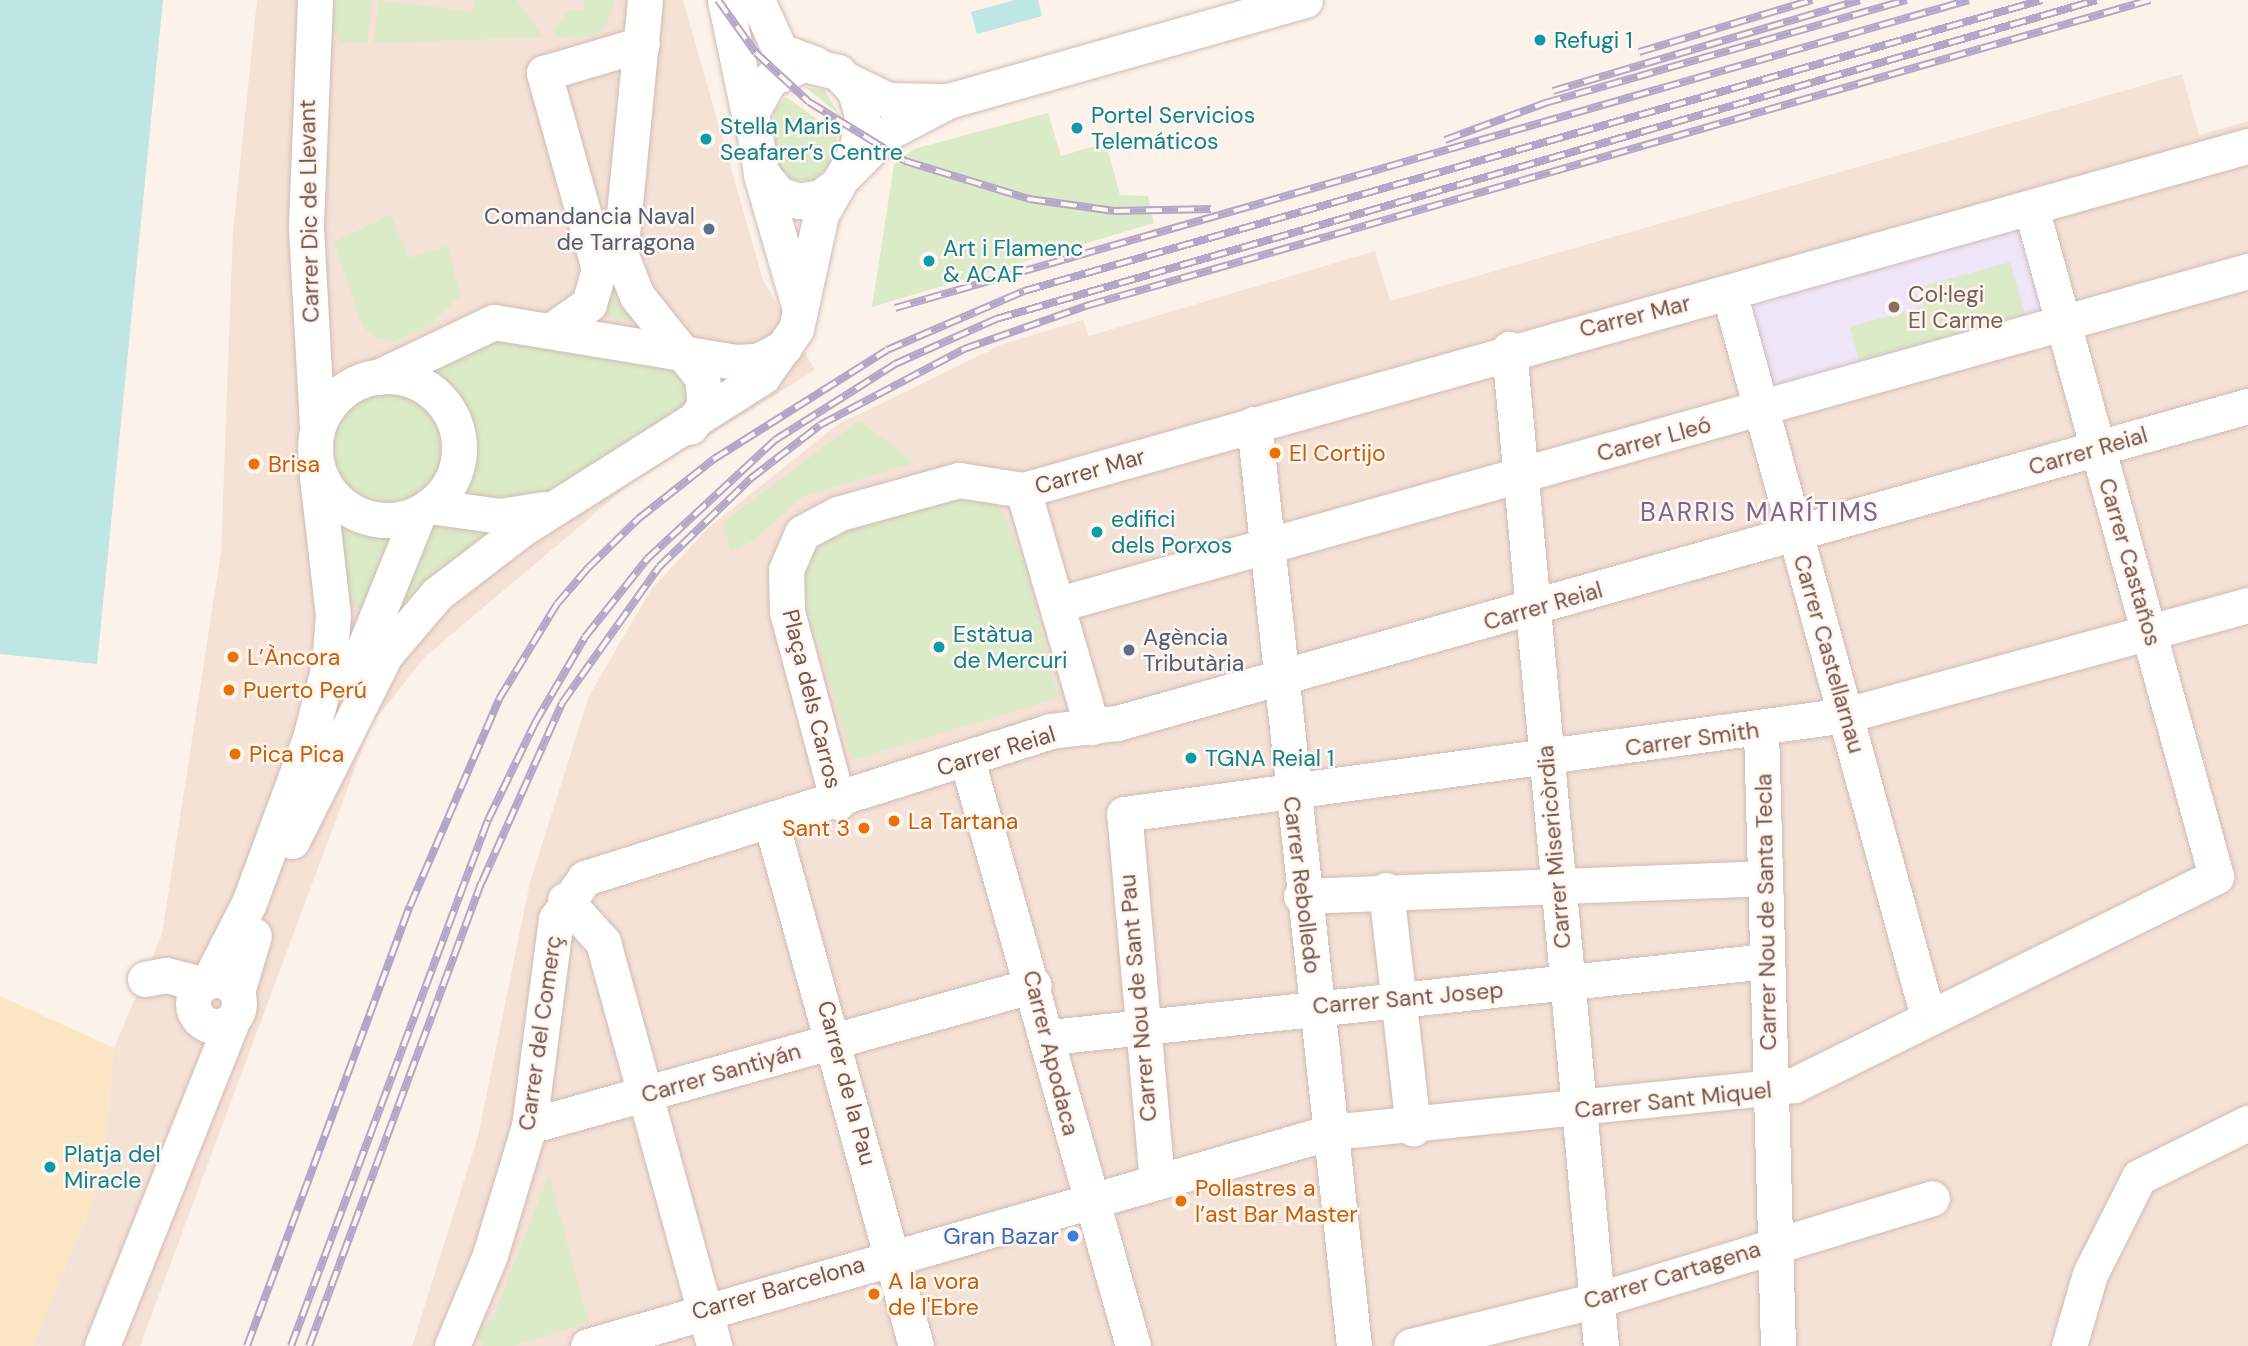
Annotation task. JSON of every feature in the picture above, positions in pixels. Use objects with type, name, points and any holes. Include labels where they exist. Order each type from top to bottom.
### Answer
[{"type":"street","name":"Carrer Dic de Llevant","points":[[315,0],[306,229],[317,423]]},
{"type":"street","points":[[645,0],[620,253],[637,296],[689,354],[706,395],[690,427]]},
{"type":"street","points":[[726,0],[761,172],[801,313]]},
{"type":"street","points":[[757,0],[780,51],[815,64],[888,100],[948,101]]},
{"type":"street","points":[[761,172],[778,194],[799,201],[821,197],[842,180],[885,134],[948,101],[1305,0]]},
{"type":"street","points":[[553,329],[589,304],[599,269],[544,74],[642,44]]},
{"type":"street","points":[[750,124],[754,101],[770,79],[815,64]]},
{"type":"street","points":[[292,841],[367,688],[407,626],[474,561],[584,489],[690,427],[755,383],[787,345],[801,313],[821,214],[857,150],[862,115],[847,80]]},
{"type":"street","name":"Carrer Mar","points":[[1023,490],[1509,349],[1729,292],[2248,146]]},
{"type":"street","name":"Carrer Castaños","points":[[2031,207],[2096,448],[2150,628],[2216,877]]},
{"type":"street","name":"Carrer Lleó","points":[[1059,604],[1762,410],[2248,271]]},
{"type":"street","name":"Carrer Castellarnau","points":[[1729,292],[1928,1017]]},
{"type":"street","points":[[102,1346],[204,1089],[212,1001],[310,738],[329,665],[333,615],[317,477],[317,423],[346,391],[480,325],[553,329],[747,363],[787,345]]},
{"type":"street","name":"Carrer Misericòrdia","points":[[1509,349],[1601,1346]]},
{"type":"street","points":[[212,1001],[245,954],[424,509],[457,470],[457,426],[446,404],[424,385],[378,377]]},
{"type":"street","name":"Carrer Reial","points":[[565,900],[600,872],[838,802],[1050,731],[1092,727],[1280,678],[1534,609],[2248,406]]},
{"type":"street","name":"Carrer Rebolledo","points":[[1254,424],[1301,896],[1318,1006],[1354,1346]]},
{"type":"street","points":[[317,477],[337,500],[366,514],[424,509],[513,516],[584,489]]},
{"type":"street","name":"Plaça dels Carros","points":[[838,802],[786,611],[792,549],[819,521],[959,480],[1023,490]]},
{"type":"street","points":[[1023,490],[1059,604],[1092,727]]},
{"type":"street","name":"Carrer Smith","points":[[1124,814],[1250,800],[1290,788],[1545,760],[1761,730],[1846,715],[2150,628],[2248,604]]},
{"type":"street","name":"Carrer Nou de Santa Tecla","points":[[1761,730],[1778,1346]]},
{"type":"street","name":"Carrer Apodaca","points":[[967,760],[1050,1037],[1090,1200],[1133,1346]]},
{"type":"street","name":"Carrer Nou de Sant Pau","points":[[1124,814],[1141,1031],[1157,1181]]},
{"type":"street","name":"Carrer de la Pau","points":[[771,822],[835,1039],[916,1346]]},
{"type":"street","name":"Carrer Sant Miquel","points":[[1090,1200],[1331,1132],[1413,1128],[1770,1092],[2216,877]]},
{"type":"street","points":[[1301,896],[1558,883],[1765,878]]},
{"type":"street","points":[[1386,890],[1413,1128]]},
{"type":"street","points":[[565,900],[603,942],[714,1346]]},
{"type":"street","name":"Carrer del Comerç","points":[[461,1339],[501,1223],[528,1126],[556,919],[565,900]]},
{"type":"street","name":"Carrer Sant Josep","points":[[1050,1037],[1141,1031],[1318,1006],[1566,984],[1767,961]]},
{"type":"street","name":"Carrer Santiyán","points":[[528,1126],[1034,985]]},
{"type":"street","points":[[2069,1346],[2090,1274],[2139,1177],[2248,1123]]},
{"type":"street","name":"Carrer Cartagena","points":[[1411,1346],[1597,1300],[1932,1198]]},
{"type":"street","name":"Carrer Barcelona","points":[[588,1346],[703,1309],[1090,1200]]},
{"type":"shaded area","points":[[257,0],[683,0],[763,280],[815,370],[625,488],[426,656],[372,723],[140,1346],[33,1346],[102,1179],[114,1048],[162,934],[221,552],[233,231]]},
{"type":"shaded area","points":[[2182,74],[2199,135],[2248,121],[2248,1346],[412,1346],[478,1136],[530,882],[589,696],[650,591],[708,528],[837,425],[1003,344],[1083,320],[1089,336],[1375,251],[1390,301]]},
{"type":"shaded area","name":"Col·legi El Carme","points":[[2019,221],[2044,316],[1767,390],[1742,295]]},
{"type":"green space","points":[[336,0],[372,0],[367,42],[338,43],[339,34],[332,32]]},
{"type":"green space","points":[[378,0],[473,12],[475,0],[517,0],[543,37],[374,43]]},
{"type":"green space","points":[[585,0],[614,0],[605,28],[590,37],[557,37],[553,30],[570,9],[583,11]]},
{"type":"green space","points":[[805,87],[824,90],[840,115]]},
{"type":"green space","points":[[786,97],[838,134],[831,165],[813,180],[793,180],[777,167],[774,111]]},
{"type":"green space","points":[[1048,113],[1061,156],[1106,143],[1120,195],[1148,196],[1154,223],[872,307],[894,165],[914,149]]},
{"type":"green space","points":[[391,215],[408,258],[448,246],[460,296],[432,324],[394,342],[371,335],[362,325],[334,242]]},
{"type":"green space","points":[[2010,262],[2025,314],[1859,361],[1850,327],[1924,306],[1920,287]]},
{"type":"green space","points":[[611,268],[648,324],[594,315]]},
{"type":"green space","points":[[478,336],[676,368],[691,409],[537,498],[466,496],[470,427],[435,370]]},
{"type":"green space","points":[[388,393],[409,397],[426,409],[438,426],[442,447],[438,468],[426,485],[409,497],[388,501],[367,497],[350,485],[338,468],[334,447],[338,426],[350,409],[367,397]]},
{"type":"green space","points":[[859,421],[915,462],[802,497],[751,542],[730,551],[723,522]]},
{"type":"green space","points":[[934,496],[987,498],[1004,513],[1024,564],[1058,698],[852,760],[803,590],[803,567],[812,545],[829,530]]},
{"type":"green space","points":[[439,524],[503,528],[396,628],[385,616],[425,529]]},
{"type":"green space","points":[[338,527],[393,540],[369,612],[338,600]]},
{"type":"green space","points":[[549,1175],[588,1322],[513,1346],[482,1346],[478,1331],[492,1320]]},
{"type":"sand","name":"Platja del Miracle","points":[[0,996],[114,1048],[102,1179],[33,1346],[0,1346]]},
{"type":"water","points":[[0,0],[163,0],[97,664],[0,654]]},
{"type":"water","points":[[1015,0],[1038,0],[1042,16],[977,34],[971,12]]},
{"type":"railway","points":[[718,0],[756,53],[809,102],[905,161],[1029,199],[1114,211],[1211,209]]},
{"type":"railway","points":[[1639,52],[1812,0]]},
{"type":"railway","points":[[1553,91],[1860,0]]},
{"type":"railway","points":[[1445,140],[1545,103],[1907,0]]},
{"type":"railway","points":[[895,308],[1969,0]]},
{"type":"railway","points":[[247,1346],[410,906],[499,699],[557,604],[588,568],[638,519],[714,459],[887,350],[1024,291],[2042,0]]},
{"type":"railway","points":[[291,1346],[488,820],[535,723],[585,637],[647,559],[775,440],[895,364],[996,319],[2097,0]]},
{"type":"railway","points":[[309,1346],[482,882],[562,703],[659,567],[750,479],[820,425],[964,349],[1089,305],[2150,0]]},
{"type":"place","name":"Refugi 1","points":[[1540,40]]},
{"type":"place","name":"Portel Servicios Telemáticos","points":[[1077,128]]},
{"type":"place","name":"Stella Maris Seafarer’s Centre","points":[[706,139]]},
{"type":"place","name":"Comandancia Naval de Tarragona","points":[[709,229]]},
{"type":"place","name":"Art i Flamenc & ACAF","points":[[929,261]]},
{"type":"place","name":"Col·legi El Carme","points":[[1894,307]]},
{"type":"place","name":"El Cortijo","points":[[1275,453]]},
{"type":"place","name":"Brisa","points":[[254,464]]},
{"type":"place","name":"edifici dels Porxos","points":[[1097,532]]},
{"type":"place","name":"Estàtua de Mercuri","points":[[939,647]]},
{"type":"place","name":"Agència Tributària","points":[[1129,650]]},
{"type":"place","name":"L’Àncora","points":[[233,657]]},
{"type":"place","name":"Puerto Perú","points":[[229,690]]},
{"type":"place","name":"Pica Pica","points":[[235,754]]},
{"type":"place","name":"TGNA Reial 1","points":[[1191,758]]},
{"type":"place","name":"La Tartana","points":[[894,821]]},
{"type":"place","name":"Sant 3","points":[[864,828]]},
{"type":"place","name":"Platja del Miracle","points":[[50,1167]]},
{"type":"place","name":"Pollastres a l’ast Bar Master","points":[[1181,1201]]},
{"type":"place","name":"Gran Bazar","points":[[1073,1236]]},
{"type":"place","name":"A la vora de l'Ebre","points":[[874,1294]]},
{"type":"district","name":"BARRIS MARÍTIMS","points":[[1760,513]]}]
